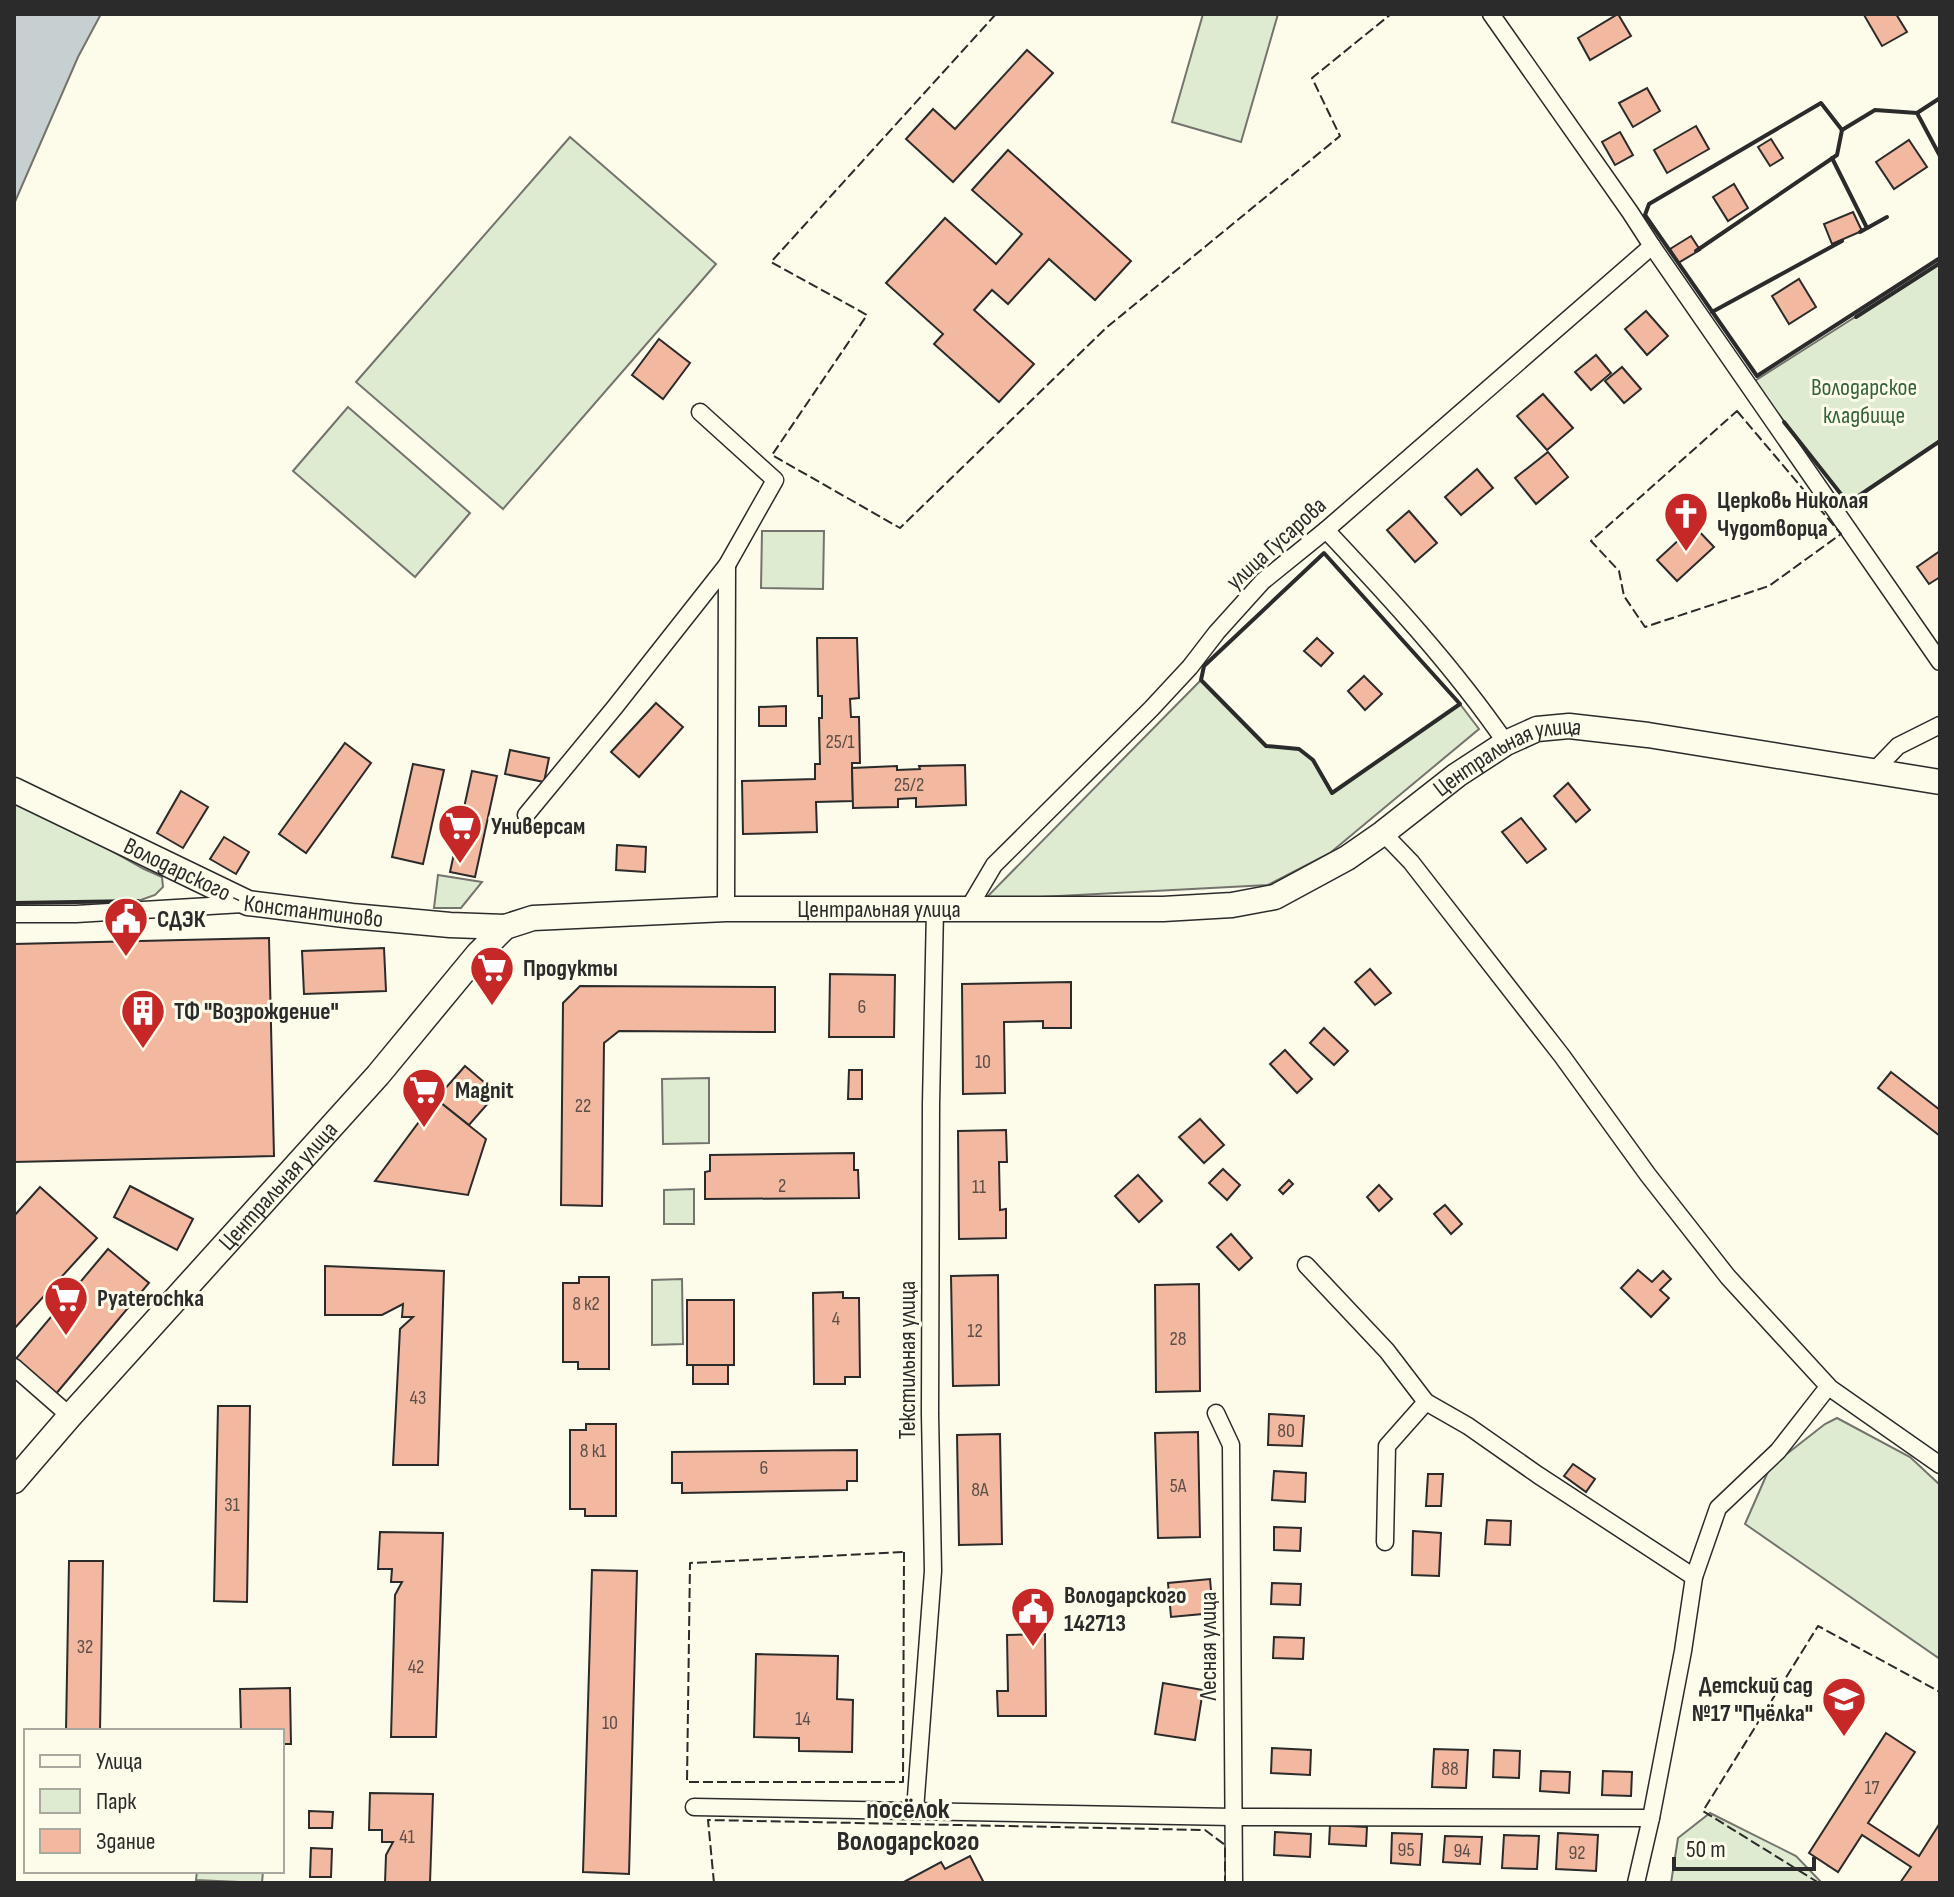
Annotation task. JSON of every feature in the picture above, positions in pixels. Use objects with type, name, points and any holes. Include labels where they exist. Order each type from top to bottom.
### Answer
[{"type":"main road","name":"Центральная улица","points":[[14,1481],[378,1075],[478,954],[505,927],[533,918],[726,909],[1163,909],[1232,905],[1275,897],[1347,858],[1457,775],[1506,743],[1537,729],[1569,726],[1648,735],[1940,782]]},
{"type":"main road","name":"Володарского - Константиново","points":[[14,790],[248,903],[380,919],[505,927]]},
{"type":"street","points":[[1491,14],[1940,662]]},
{"type":"street","name":"улица Гусарова","points":[[968,909],[994,865],[1151,709],[1263,581],[1326,530],[1652,246]]},
{"type":"street","points":[[526,815],[727,565],[775,480],[700,412]]},
{"type":"street","points":[[1326,530],[1407,616],[1479,704],[1506,743]]},
{"type":"street","points":[[726,909],[727,565]]},
{"type":"street","points":[[1874,771],[1898,746],[1940,725]]},
{"type":"street","points":[[1383,833],[1449,910],[1728,1277],[1828,1387],[1940,1465]]},
{"type":"street","points":[[14,914],[76,914],[248,903]]},
{"type":"street","name":"Текстильная улица","points":[[915,1810],[933,1571],[930,1426],[935,909]]},
{"type":"street","points":[[1306,1265],[1387,1351],[1426,1402],[1468,1426],[1694,1577]]},
{"type":"street","points":[[14,1367],[70,1416]]},
{"type":"street","points":[[1636,1883],[1683,1651],[1694,1577],[1718,1508],[1778,1451],[1828,1387]]},
{"type":"street","points":[[1385,1542],[1387,1446],[1426,1402]]},
{"type":"street","name":"Лесная улица","points":[[1216,1413],[1231,1445],[1234,1883]]},
{"type":"street","points":[[694,1807],[1233,1817],[1651,1818]]},
{"type":"green space","points":[[1203,14],[1278,14],[1241,142],[1172,122]]},
{"type":"green space","points":[[570,137],[716,264],[503,509],[356,382]]},
{"type":"green space","name":"Володарское кладбище","points":[[1940,263],[1940,441],[1848,503],[1753,382]]},
{"type":"green space","points":[[348,407],[470,513],[415,577],[293,471]]},
{"type":"green space","points":[[762,531],[824,531],[823,589],[761,588]]},
{"type":"green space","points":[[1201,680],[1266,746],[1299,749],[1313,760],[1332,793],[1460,704],[1479,729],[1330,853],[1268,885],[984,900]]},
{"type":"green space","points":[[14,796],[162,877],[163,887],[155,895],[138,901],[14,903]]},
{"type":"green space","points":[[438,875],[482,882],[461,908],[434,908]]},
{"type":"green space","points":[[709,1078],[709,1143],[663,1144],[662,1079]]},
{"type":"green space","points":[[694,1189],[694,1224],[664,1224],[664,1190]]},
{"type":"green space","points":[[682,1279],[683,1344],[652,1345],[652,1280]]},
{"type":"green space","points":[[1837,1418],[1910,1457],[1940,1485],[1940,1659],[1745,1524],[1770,1467]]},
{"type":"green space","points":[[1710,1813],[1796,1856],[1822,1883],[1671,1883],[1678,1838]]},
{"type":"green space","points":[[197,1873],[263,1873],[262,1883],[196,1880]]},
{"type":"shaded area","points":[[14,14],[101,14],[78,57],[14,204]]},
{"type":"building","points":[[1618,14],[1631,36],[1590,60],[1578,38]]},
{"type":"building","points":[[1866,14],[1896,14],[1907,32],[1882,46]]},
{"type":"building","points":[[1027,50],[1053,73],[953,182],[906,139],[933,109],[955,129]]},
{"type":"building","points":[[1647,88],[1660,111],[1633,127],[1619,103]]},
{"type":"building","points":[[1696,126],[1709,149],[1667,173],[1654,150]]},
{"type":"building","points":[[1620,132],[1633,155],[1615,165],[1602,142]]},
{"type":"building","points":[[1771,139],[1783,158],[1770,166],[1758,147]]},
{"type":"building","points":[[1909,140],[1927,167],[1894,189],[1876,162]]},
{"type":"building","points":[[1008,150],[1131,261],[1095,300],[1049,259],[1008,304],[992,290],[974,310],[1034,364],[999,402],[934,344],[943,334],[886,283],[945,218],[996,264],[1022,234],[972,190]]},
{"type":"building","points":[[1734,184],[1748,208],[1728,221],[1713,197]]},
{"type":"building","points":[[1853,212],[1862,231],[1832,244],[1824,224]]},
{"type":"building","points":[[1691,236],[1700,250],[1678,263],[1670,249]]},
{"type":"building","points":[[1799,279],[1816,307],[1789,324],[1772,296]]},
{"type":"building","points":[[1646,311],[1668,336],[1647,355],[1625,329]]},
{"type":"building","points":[[659,339],[690,363],[663,399],[632,375]]},
{"type":"building","points":[[1596,355],[1611,373],[1591,390],[1575,372]]},
{"type":"building","points":[[1622,367],[1641,389],[1624,403],[1605,381]]},
{"type":"building","points":[[1543,394],[1573,428],[1547,450],[1517,416]]},
{"type":"building","points":[[1548,452],[1568,477],[1536,504],[1515,478]]},
{"type":"building","points":[[1477,469],[1493,488],[1461,515],[1445,497]]},
{"type":"building","points":[[1409,511],[1437,543],[1415,562],[1387,530]]},
{"type":"building","name":"Церковь Николая Чудотворца","points":[[1694,526],[1714,547],[1677,581],[1657,560]]},
{"type":"building","points":[[1940,551],[1940,577],[1929,584],[1917,567]]},
{"type":"building","points":[[817,638],[857,638],[859,698],[850,699],[851,717],[859,717],[860,763],[852,763],[853,801],[816,802],[817,832],[743,834],[742,781],[815,779],[815,764],[820,764],[819,718],[822,718],[822,696],[818,696]]},
{"type":"building","points":[[1317,638],[1333,653],[1321,666],[1304,651]]},
{"type":"building","points":[[1364,676],[1382,694],[1365,710],[1348,691]]},
{"type":"building","points":[[656,703],[683,727],[639,777],[611,752]]},
{"type":"building","points":[[786,706],[786,726],[759,726],[759,707]]},
{"type":"building","points":[[345,743],[371,763],[306,853],[279,834]]},
{"type":"building","points":[[510,750],[549,758],[544,782],[505,774]]},
{"type":"building","points":[[413,764],[444,770],[423,864],[392,857]]},
{"type":"building","points":[[965,765],[966,805],[916,807],[916,798],[898,799],[898,807],[853,808],[852,768],[897,766],[897,770]]},
{"type":"building","points":[[472,771],[497,776],[475,877],[450,872]]},
{"type":"building","points":[[1568,783],[1590,810],[1576,822],[1554,796]]},
{"type":"building","points":[[181,791],[208,807],[183,848],[157,833]]},
{"type":"building","points":[[1521,818],[1546,849],[1527,863],[1502,832]]},
{"type":"building","points":[[224,837],[249,852],[236,874],[210,859]]},
{"type":"building","points":[[617,845],[646,847],[645,872],[616,870]]},
{"type":"building","name":"ТФ \"Возрождение\"","points":[[269,938],[274,1156],[14,1162],[14,944]]},
{"type":"building","points":[[384,948],[386,991],[304,994],[302,951]]},
{"type":"building","points":[[1370,969],[1391,993],[1375,1005],[1355,982]]},
{"type":"building","points":[[830,974],[895,975],[894,1037],[829,1037]]},
{"type":"building","points":[[1071,982],[1071,1028],[1043,1028],[1043,1021],[1004,1022],[1005,1093],[963,1094],[962,984]]},
{"type":"building","points":[[580,986],[775,987],[775,1032],[619,1031],[604,1043],[602,1206],[561,1205],[563,1003]]},
{"type":"building","points":[[1324,1028],[1348,1051],[1334,1065],[1310,1043]]},
{"type":"building","points":[[1285,1050],[1312,1079],[1297,1093],[1270,1064]]},
{"type":"building","points":[[465,1066],[497,1093],[469,1125],[436,1099]]},
{"type":"building","points":[[849,1070],[862,1070],[862,1099],[848,1099]]},
{"type":"building","points":[[1891,1072],[1940,1110],[1940,1136],[1878,1088]]},
{"type":"building","points":[[436,1099],[486,1139],[468,1195],[375,1181]]},
{"type":"building","points":[[1200,1119],[1224,1145],[1204,1163],[1179,1137]]},
{"type":"building","points":[[1006,1130],[1007,1162],[999,1162],[1000,1210],[1006,1209],[1006,1238],[959,1239],[958,1131]]},
{"type":"building","points":[[854,1153],[859,1198],[705,1199],[705,1172],[710,1171],[710,1155]]},
{"type":"building","points":[[1223,1169],[1240,1185],[1227,1200],[1209,1183]]},
{"type":"building","points":[[1138,1175],[1162,1201],[1139,1222],[1115,1196]]},
{"type":"building","points":[[1289,1180],[1293,1184],[1283,1194],[1279,1190]]},
{"type":"building","points":[[1379,1185],[1392,1199],[1379,1211],[1367,1197]]},
{"type":"building","points":[[130,1186],[193,1219],[177,1250],[114,1217]]},
{"type":"building","points":[[40,1187],[97,1238],[14,1329],[14,1216]]},
{"type":"building","points":[[1445,1205],[1462,1224],[1451,1234],[1434,1214]]},
{"type":"building","points":[[1231,1234],[1252,1258],[1239,1270],[1217,1247]]},
{"type":"building","points":[[108,1249],[149,1283],[55,1395],[14,1361]]},
{"type":"building","points":[[325,1266],[444,1271],[438,1465],[393,1465],[400,1329],[413,1317],[402,1317],[403,1304],[382,1315],[325,1315]]},
{"type":"building","points":[[1638,1270],[1652,1282],[1663,1271],[1671,1279],[1660,1290],[1669,1298],[1651,1317],[1621,1288]]},
{"type":"building","points":[[998,1275],[999,1385],[953,1386],[951,1276]]},
{"type":"building","points":[[579,1277],[609,1277],[609,1369],[578,1369],[578,1362],[563,1362],[563,1283],[579,1283]]},
{"type":"building","points":[[1199,1284],[1200,1391],[1156,1392],[1155,1285]]},
{"type":"building","points":[[843,1292],[843,1298],[859,1298],[860,1377],[845,1377],[845,1384],[814,1384],[813,1293]]},
{"type":"building","points":[[687,1300],[734,1300],[734,1365],[687,1365]]},
{"type":"building","points":[[693,1365],[728,1365],[728,1384],[693,1384]]},
{"type":"building","points":[[218,1406],[250,1406],[247,1602],[214,1601]]},
{"type":"building","points":[[1269,1414],[1304,1416],[1302,1446],[1268,1445]]},
{"type":"building","points":[[586,1424],[616,1424],[616,1516],[585,1516],[585,1509],[570,1509],[570,1430],[586,1430]]},
{"type":"building","points":[[1198,1432],[1200,1537],[1158,1538],[1155,1433]]},
{"type":"building","points":[[1000,1434],[1002,1544],[959,1545],[957,1435]]},
{"type":"building","points":[[857,1450],[857,1481],[847,1481],[847,1490],[682,1493],[682,1483],[672,1483],[672,1452]]},
{"type":"building","points":[[1573,1464],[1595,1479],[1586,1492],[1564,1476]]},
{"type":"building","points":[[1274,1471],[1306,1473],[1305,1502],[1272,1500]]},
{"type":"building","points":[[1428,1474],[1443,1474],[1441,1506],[1426,1506]]},
{"type":"building","points":[[1487,1520],[1511,1521],[1510,1545],[1485,1544]]},
{"type":"building","points":[[1274,1527],[1301,1528],[1300,1551],[1274,1550]]},
{"type":"building","points":[[1413,1531],[1441,1533],[1439,1576],[1412,1575]]},
{"type":"building","points":[[380,1532],[443,1533],[436,1737],[391,1737],[395,1595],[402,1582],[391,1582],[392,1569],[378,1569]]},
{"type":"building","points":[[69,1561],[103,1561],[100,1729],[66,1729]]},
{"type":"building","points":[[592,1570],[637,1571],[629,1874],[583,1872]]},
{"type":"building","points":[[1210,1579],[1213,1613],[1171,1617],[1168,1583]]},
{"type":"building","points":[[1272,1583],[1301,1584],[1300,1605],[1271,1604]]},
{"type":"building","points":[[1045,1634],[1046,1716],[998,1716],[997,1691],[1008,1691],[1007,1635]]},
{"type":"building","points":[[1274,1637],[1304,1638],[1303,1659],[1273,1658]]},
{"type":"building","points":[[756,1654],[838,1656],[837,1699],[853,1700],[852,1752],[799,1751],[799,1738],[754,1737]]},
{"type":"building","points":[[1163,1683],[1203,1690],[1195,1740],[1155,1734]]},
{"type":"building","points":[[290,1688],[291,1744],[284,1744],[284,1729],[241,1729],[240,1689]]},
{"type":"building","points":[[1886,1733],[1915,1752],[1868,1823],[1919,1856],[1940,1823],[1940,1883],[1900,1883],[1911,1867],[1862,1835],[1838,1872],[1809,1853]]},
{"type":"building","points":[[1272,1748],[1311,1750],[1310,1775],[1271,1773]]},
{"type":"building","points":[[1434,1749],[1468,1750],[1466,1788],[1432,1787]]},
{"type":"building","points":[[1494,1750],[1520,1751],[1519,1778],[1493,1777]]},
{"type":"building","points":[[1541,1771],[1570,1772],[1569,1793],[1540,1791]]},
{"type":"building","points":[[1603,1771],[1632,1772],[1631,1796],[1602,1795]]},
{"type":"building","points":[[370,1793],[433,1794],[430,1883],[385,1883],[386,1855],[393,1842],[382,1842],[382,1830],[369,1830]]},
{"type":"building","points":[[309,1811],[333,1812],[332,1828],[309,1828]]},
{"type":"building","points":[[1330,1825],[1367,1827],[1366,1846],[1329,1844]]},
{"type":"building","points":[[1275,1832],[1311,1834],[1310,1857],[1274,1855]]},
{"type":"building","points":[[1392,1833],[1422,1834],[1420,1865],[1391,1863]]},
{"type":"building","points":[[1558,1833],[1598,1835],[1596,1871],[1556,1869]]},
{"type":"building","points":[[1504,1835],[1539,1836],[1537,1869],[1502,1868]]},
{"type":"building","points":[[1445,1836],[1482,1837],[1480,1864],[1443,1862]]},
{"type":"building","points":[[311,1848],[332,1849],[331,1877],[310,1877]]},
{"type":"building","points":[[970,1856],[984,1883],[902,1883],[941,1862],[945,1869]]},
{"type":"fence","points":[[996,14],[771,262],[867,315],[772,455],[900,528],[1106,328],[1340,136],[1312,78],[1391,14]]},
{"type":"fence","points":[[1737,411],[1841,534],[1769,586],[1645,627],[1624,596],[1619,571],[1591,541],[1737,411]]},
{"type":"fence","points":[[904,1552],[903,1782],[687,1782],[690,1563],[904,1552]]},
{"type":"fence","points":[[1819,1883],[1703,1811],[1818,1626],[1940,1692]]},
{"type":"fence","points":[[714,1883],[708,1820],[1205,1830],[1225,1845],[1225,1883]]},
{"type":"wall","points":[[1940,98],[1917,113],[1875,110],[1842,130],[1821,103],[1649,204],[1645,215],[1757,376],[1940,258]]},
{"type":"wall","points":[[1917,113],[1940,156]]},
{"type":"wall","points":[[1696,251],[1837,155],[1842,130]]},
{"type":"wall","points":[[1832,158],[1867,228]]},
{"type":"wall","points":[[1860,232],[1887,217]]},
{"type":"wall","points":[[1712,312],[1842,241]]},
{"type":"wall","points":[[1856,317],[1940,263]]},
{"type":"wall","points":[[1784,422],[1848,503],[1940,441]]},
{"type":"wall","points":[[1324,553],[1460,704],[1332,793],[1313,760],[1299,749],[1266,746],[1201,680],[1204,666],[1324,553]]},
{"type":"wall","points":[[14,903],[138,901]]},
{"type":"place","name":"Церковь Николая Чудотворца","points":[[1686,553]]},
{"type":"place","name":"Универсам","points":[[460,865]]},
{"type":"place","name":"СДЭК","points":[[126,958]]},
{"type":"place","name":"Продукты","points":[[492,1007]]},
{"type":"place","name":"ТФ \"Возрождение\"","points":[[143,1050]]},
{"type":"place","name":"Magnit","points":[[424,1129]]},
{"type":"place","name":"Pyaterochka","points":[[66,1337]]},
{"type":"place","name":"Володарского 142713","points":[[1033,1648]]},
{"type":"place","name":"Детский сад №17 \"Пчёлка\"","points":[[1844,1738]]},
{"type":"district","name":"посёлок Володарского","points":[[908,1824]]}]
